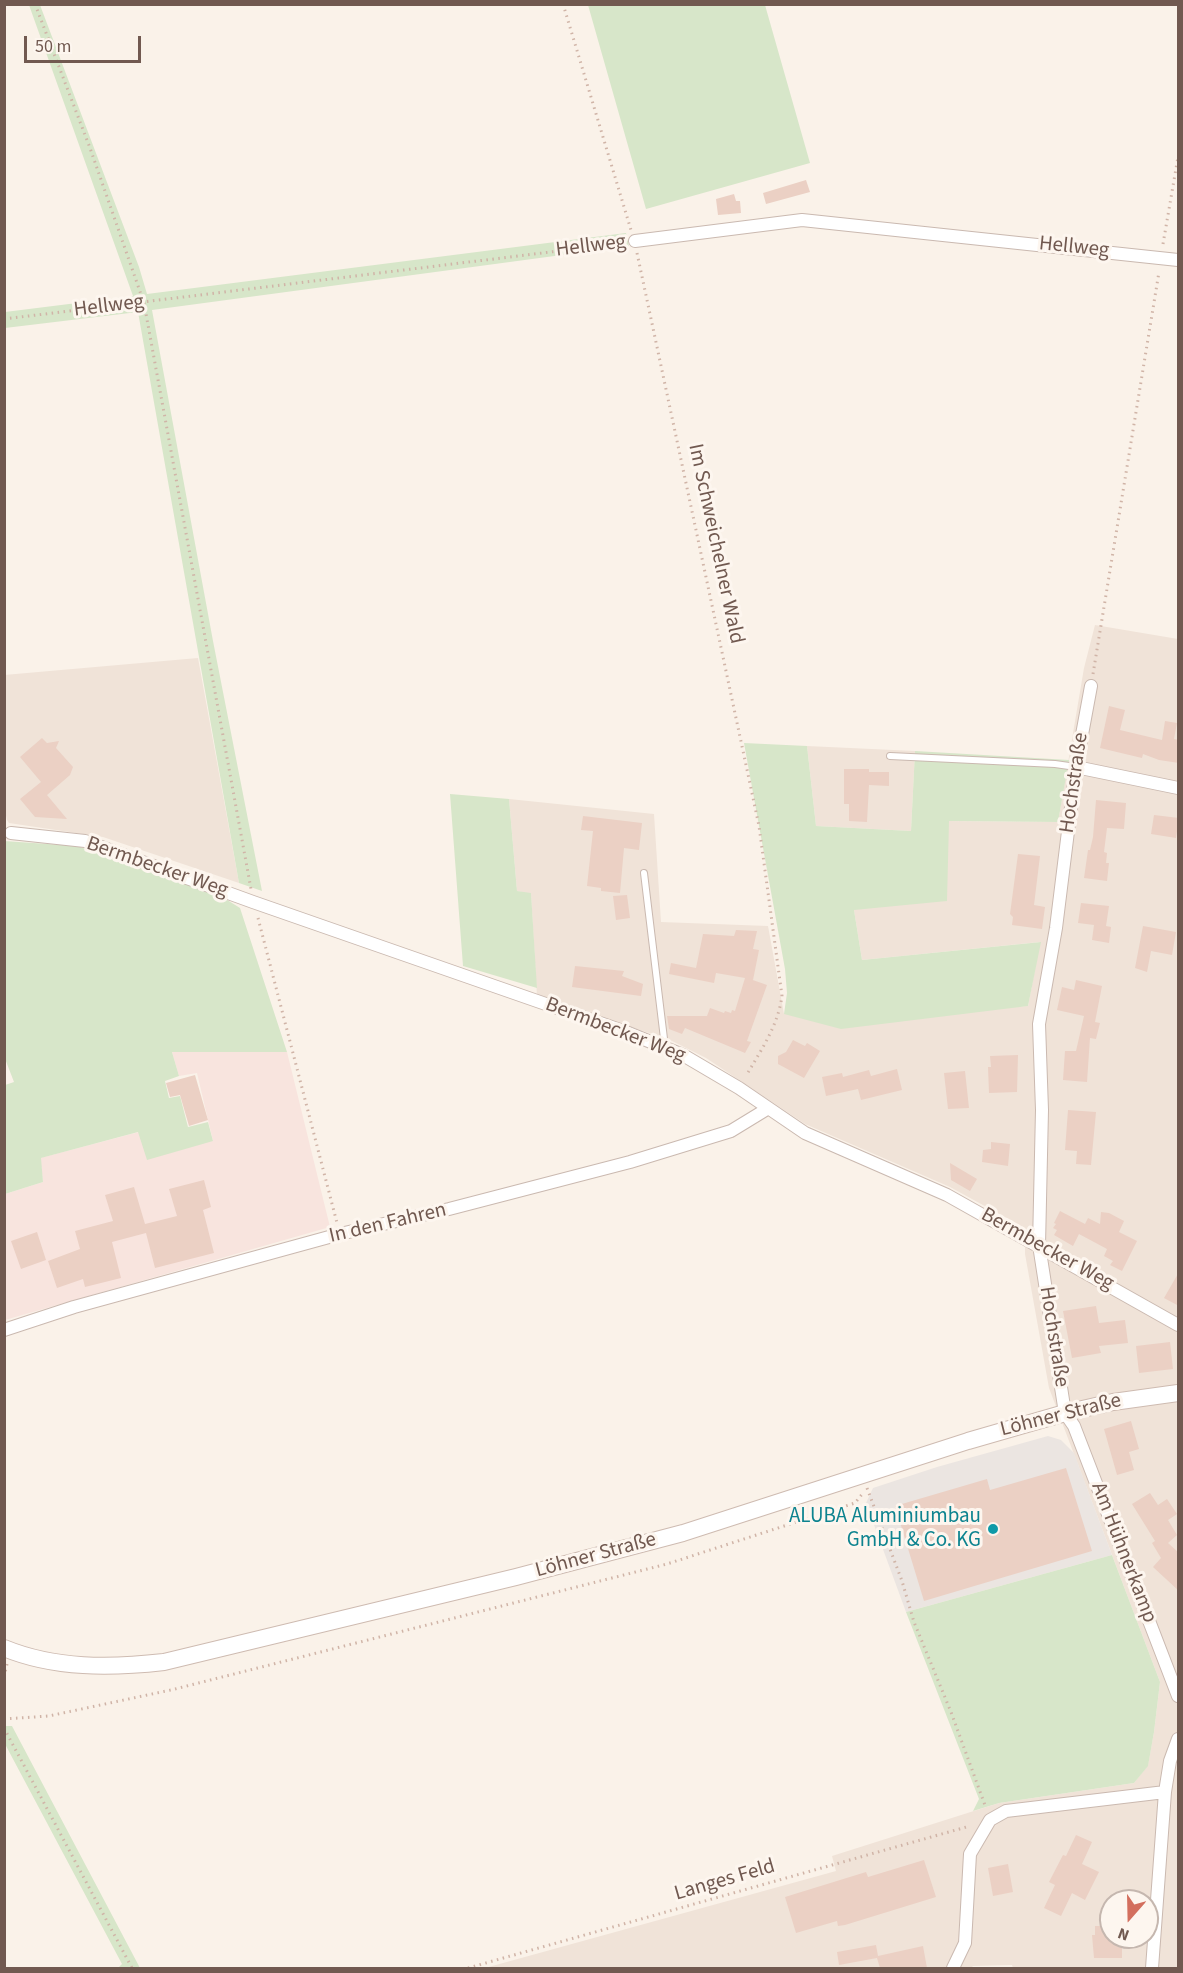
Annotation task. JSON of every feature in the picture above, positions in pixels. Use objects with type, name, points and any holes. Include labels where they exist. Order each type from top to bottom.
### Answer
[{"type":"main road","name":"Löhner Straße","points":[[4,1648],[33,1658],[91,1666],[126,1666],[164,1662],[516,1577],[868,1482],[1017,1426],[1065,1413],[1123,1400],[1179,1393]]},
{"type":"street","name":"Hellweg","points":[[635,241],[802,220],[1179,260]]},
{"type":"street","name":"Hochstraße","points":[[1065,1413],[1039,1245],[1042,1110],[1039,1024],[1056,928],[1076,767],[1091,686]]},
{"type":"street","points":[[1076,767],[1179,788]]},
{"type":"street","name":"Bermbecker Weg","points":[[11,833],[86,841],[253,902],[626,1032],[683,1055],[739,1088],[805,1133],[947,1195],[1179,1325]]},
{"type":"street","name":"In den Fahren","points":[[4,1330],[74,1307],[340,1234],[449,1209],[630,1162],[731,1131],[767,1109]]},
{"type":"street","name":"Am Hühnerkamp","points":[[1065,1413],[1074,1426],[1179,1696]]},
{"type":"street","points":[[1152,1968],[1165,1792],[1170,1761],[1179,1739]]},
{"type":"street","points":[[953,1968],[964,1943],[970,1854],[990,1820],[1006,1811],[1165,1792]]},
{"type":"lane","points":[[890,756],[1076,767]]},
{"type":"lane","points":[[644,873],[665,1048]]},
{"type":"path","points":[[35,4],[90,148],[144,303],[253,902],[340,1234]]},
{"type":"path","name":"Im Schweichelner Wald","points":[[563,4],[635,241],[759,826],[782,996],[774,1029],[739,1088]]},
{"type":"path","points":[[1091,686],[1179,158]]},
{"type":"path","name":"Hellweg","points":[[4,319],[635,241]]},
{"type":"path","points":[[4,1719],[49,1716],[171,1690],[667,1564],[855,1503],[868,1482]]},
{"type":"path","points":[[868,1482],[914,1622],[951,1712],[990,1820]]},
{"type":"path","points":[[4,1728],[132,1968]]},
{"type":"path","name":"Langes Feld","points":[[468,1968],[990,1820]]},
{"type":"shaded area","points":[[1095,625],[1178,639],[1178,1968],[1013,1968],[1012,1965],[973,1966],[971,1968],[485,1968],[836,1871],[832,1856],[999,1803],[1134,1783],[1148,1765],[1160,1682],[1049,1388],[1025,1254],[1025,1228],[950,1187],[805,1124],[706,1058],[670,1040],[537,996],[531,894],[517,891],[509,799],[654,814],[661,922],[768,926],[784,1014],[1028,1006],[1040,942],[862,960],[854,910],[949,821],[1058,822],[1084,668]]},
{"type":"shaded area","points":[[198,658],[239,883],[103,837],[9,823],[4,807],[4,675]]},
{"type":"shaded area","points":[[807,746],[915,751],[911,831],[816,826]]},
{"type":"shaded area","points":[[172,1052],[287,1052],[330,1227],[5,1320],[5,1194],[43,1182],[40,1158],[139,1132],[213,1141],[197,1073],[179,1076]]},
{"type":"shaded area","points":[[1048,1436],[1061,1440],[1074,1453],[1112,1555],[906,1612],[866,1503],[873,1488],[937,1467]]},
{"type":"green space","points":[[29,5],[40,5],[139,267],[147,294],[626,233],[629,246],[152,310],[262,891],[239,883],[138,312],[5,328],[5,312],[133,296]]},
{"type":"green space","points":[[588,5],[765,5],[810,163],[646,209]]},
{"type":"green space","points":[[744,743],[807,746],[816,826],[911,831],[915,751],[1069,760],[1058,822],[949,821],[947,901],[854,910],[862,960],[1041,942],[1028,1006],[841,1029],[784,1014],[787,993],[785,969]]},
{"type":"green space","points":[[450,794],[509,799],[517,891],[531,893],[537,988],[463,966]]},
{"type":"green space","points":[[4,841],[77,846],[216,893],[240,908],[287,1052],[172,1052],[179,1076],[165,1081],[169,1098],[180,1096],[188,1127],[208,1122],[213,1141],[147,1160],[138,1132],[41,1158],[43,1182],[5,1194],[5,1085],[14,1082],[4,1056]]},
{"type":"green space","points":[[1112,1555],[1160,1682],[1148,1766],[1134,1783],[999,1803],[973,1811],[979,1799],[906,1612]]},
{"type":"green space","points":[[4,1726],[12,1726],[140,1968],[118,1968],[122,1964],[5,1744]]},
{"type":"building","points":[[806,180],[810,192],[766,204],[763,193]]},
{"type":"building","points":[[734,194],[736,201],[740,201],[741,213],[718,215],[716,199]]},
{"type":"building","points":[[1109,706],[1125,710],[1120,730],[1162,740],[1165,721],[1177,723],[1174,739],[1179,740],[1179,763],[1159,760],[1143,754],[1142,758],[1100,748]]},
{"type":"building","points":[[42,738],[47,743],[59,741],[56,748],[73,767],[70,775],[47,795],[67,819],[35,817],[20,799],[41,782],[20,757]]},
{"type":"building","points":[[844,769],[889,772],[889,786],[869,785],[867,822],[849,821],[849,804],[844,804]]},
{"type":"building","points":[[1096,800],[1126,803],[1124,829],[1107,828],[1104,852],[1107,853],[1106,863],[1109,863],[1107,881],[1084,878],[1088,850],[1090,850],[1093,837]]},
{"type":"building","points":[[1154,815],[1179,818],[1176,838],[1151,834]]},
{"type":"building","points":[[583,816],[642,823],[639,850],[624,848],[620,893],[601,891],[601,888],[587,886],[593,831],[581,830]]},
{"type":"building","points":[[1018,854],[1040,856],[1034,905],[1045,907],[1042,929],[1012,925],[1013,917],[1010,914]]},
{"type":"building","points":[[627,895],[630,918],[616,920],[613,896]]},
{"type":"building","points":[[1081,903],[1109,906],[1106,926],[1111,927],[1109,943],[1092,940],[1094,925],[1078,923]]},
{"type":"building","points":[[1143,926],[1176,932],[1172,955],[1151,951],[1147,972],[1135,968]]},
{"type":"building","points":[[736,930],[757,931],[753,949],[759,950],[753,980],[750,979],[767,985],[747,1041],[751,1042],[745,1053],[685,1028],[682,1034],[669,1029],[667,1016],[707,1016],[710,1008],[724,1013],[735,1011],[745,978],[716,973],[714,983],[669,974],[671,963],[696,968],[703,934],[734,936]]},
{"type":"building","points":[[575,966],[624,971],[622,976],[643,984],[641,996],[572,987]]},
{"type":"building","points":[[1076,980],[1102,986],[1095,1022],[1100,1023],[1096,1039],[1090,1038],[1087,1082],[1063,1080],[1065,1051],[1076,1051],[1084,1016],[1057,1010],[1062,987],[1074,990]]},
{"type":"building","points":[[793,1040],[805,1046],[807,1043],[820,1051],[804,1078],[778,1064],[778,1056],[786,1052]]},
{"type":"building","points":[[1018,1055],[1017,1092],[989,1093],[990,1056]]},
{"type":"building","points":[[897,1069],[902,1090],[861,1100],[858,1089],[826,1096],[822,1077],[842,1073],[843,1077],[869,1070],[871,1076]]},
{"type":"building","points":[[965,1071],[969,1108],[948,1109],[944,1073]]},
{"type":"building","points":[[195,1075],[208,1120],[189,1126],[180,1095],[170,1097],[166,1083]]},
{"type":"building","points":[[1068,1110],[1096,1112],[1091,1165],[1076,1164],[1077,1151],[1065,1150]]},
{"type":"building","points":[[991,1142],[1010,1144],[1008,1166],[982,1162],[983,1150],[991,1149]]},
{"type":"building","points":[[950,1163],[977,1179],[970,1191],[951,1180]]},
{"type":"building","points":[[204,1180],[211,1207],[203,1210],[214,1253],[155,1268],[146,1233],[112,1242],[121,1278],[85,1287],[83,1279],[57,1288],[48,1261],[80,1249],[75,1231],[113,1221],[105,1195],[134,1187],[145,1224],[177,1216],[169,1189]]},
{"type":"building","points":[[1060,1211],[1085,1224],[1088,1218],[1100,1224],[1101,1212],[1109,1213],[1124,1221],[1119,1232],[1137,1241],[1122,1271],[1110,1265],[1113,1261],[1104,1256],[1107,1249],[1079,1234],[1073,1246],[1054,1235],[1057,1230],[1053,1228],[1056,1224],[1054,1223]]},
{"type":"building","points":[[37,1232],[46,1260],[21,1269],[11,1241]]},
{"type":"building","points":[[1179,1272],[1179,1306],[1164,1298]]},
{"type":"building","points":[[1096,1306],[1099,1323],[1125,1320],[1128,1343],[1099,1346],[1101,1353],[1072,1358],[1063,1311]]},
{"type":"building","points":[[1170,1342],[1173,1369],[1139,1373],[1136,1346]]},
{"type":"building","points":[[1131,1421],[1139,1449],[1129,1452],[1134,1470],[1117,1475],[1104,1429]]},
{"type":"building","name":"ALUBA Aluminiumbau GmbH & Co. KG","points":[[1066,1468],[1092,1551],[924,1601],[895,1506],[987,1479],[990,1490]]},
{"type":"building","points":[[1150,1493],[1158,1505],[1167,1499],[1177,1514],[1168,1520],[1177,1535],[1168,1543],[1179,1553],[1179,1591],[1153,1567],[1161,1558],[1152,1543],[1155,1541],[1132,1504]]},
{"type":"building","points":[[1076,1835],[1092,1842],[1082,1864],[1099,1872],[1085,1900],[1072,1893],[1061,1916],[1044,1908],[1055,1885],[1049,1882]]},
{"type":"building","points":[[924,1860],[936,1897],[845,1925],[838,1926],[837,1921],[796,1933],[785,1897],[866,1872],[868,1877]]},
{"type":"building","points":[[1008,1864],[1013,1892],[993,1896],[988,1868]]},
{"type":"building","points":[[1095,1926],[1099,1926],[1099,1949],[1122,1949],[1122,1958],[1094,1958],[1092,1935],[1095,1935]]},
{"type":"building","points":[[876,1945],[878,1956],[923,1946],[927,1968],[880,1968],[877,1958],[839,1965],[837,1952]]},
{"type":"place","name":"ALUBA Aluminiumbau GmbH & Co. KG","points":[[993,1529]]}]
